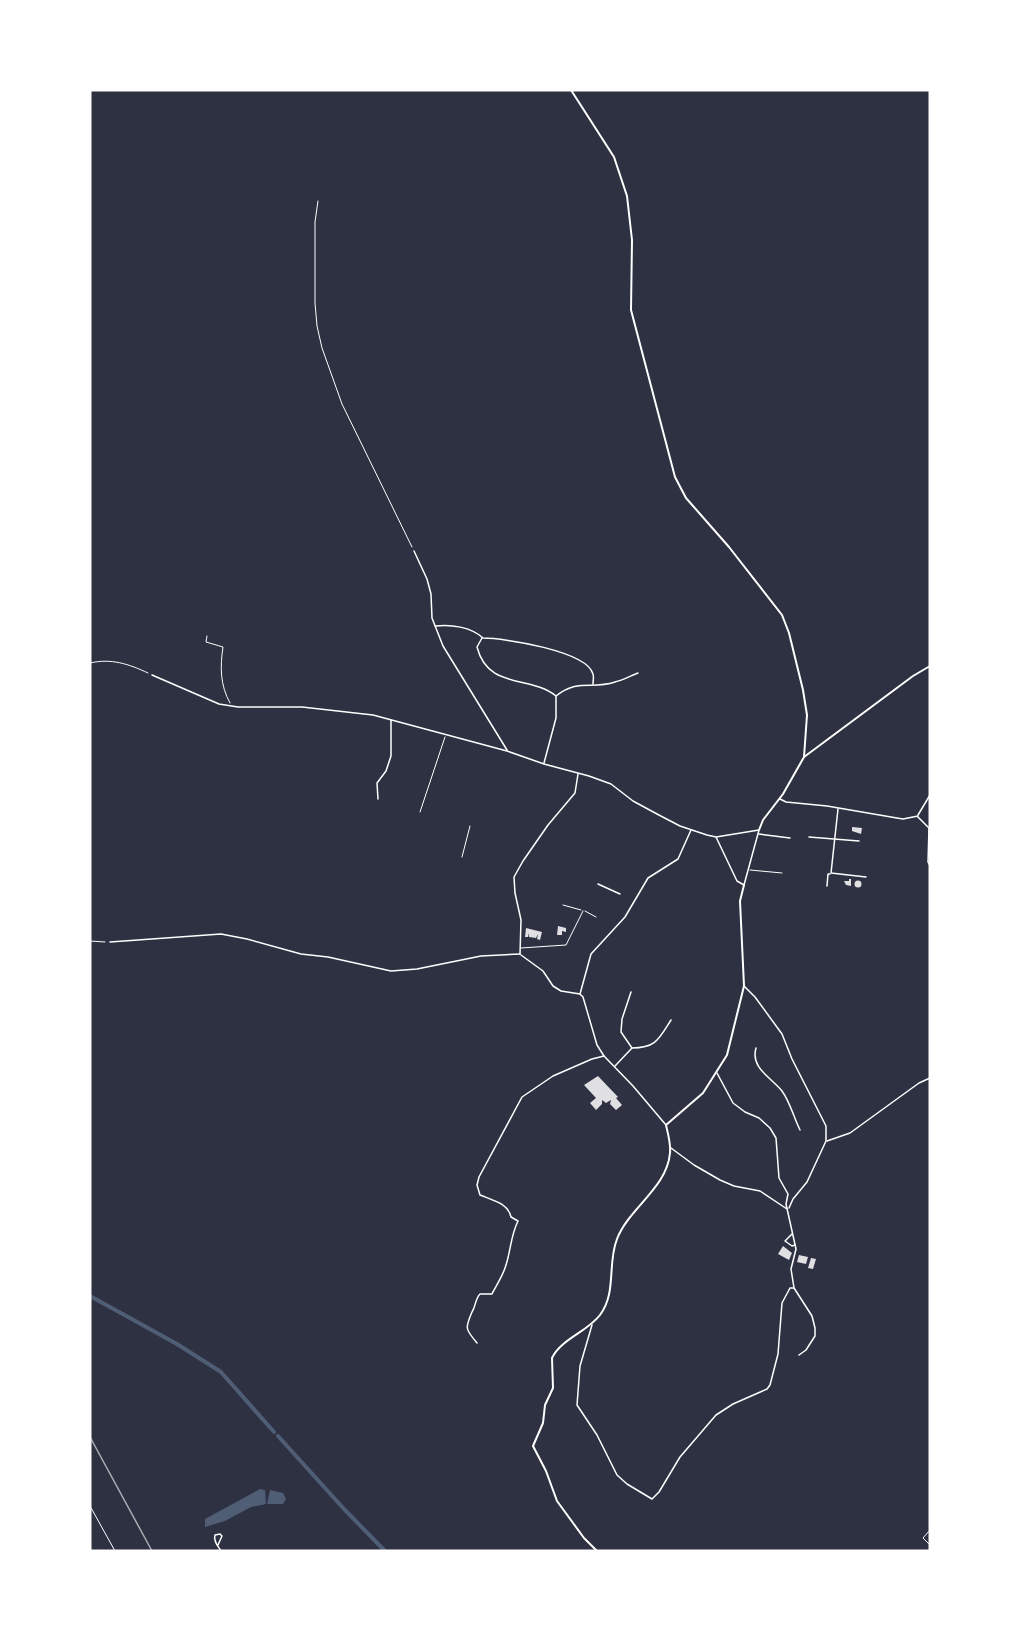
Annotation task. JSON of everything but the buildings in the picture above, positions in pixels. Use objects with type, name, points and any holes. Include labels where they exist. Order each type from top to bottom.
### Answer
[{"type":"street","points":[[571,90],[614,157],[627,196],[632,240],[631,310],[670,464],[686,498],[773,602],[786,623],[807,715],[804,757]]},
{"type":"street","points":[[414,551],[428,579],[435,626],[442,646],[507,750]]},
{"type":"street","points":[[435,626],[456,626],[478,633],[483,638],[536,645],[577,659],[593,674],[593,684]]},
{"type":"street","points":[[483,638],[477,647],[478,651],[482,660],[495,673],[504,679],[547,689],[556,696]]},
{"type":"street","points":[[666,1125],[703,1093],[727,1055],[744,986],[741,896],[763,820],[804,757],[913,676],[930,666]]},
{"type":"street","points":[[544,764],[554,729],[556,696],[578,684],[614,683],[638,673]]},
{"type":"street","points":[[152,675],[219,704],[302,707],[357,712],[507,750],[544,764],[611,784],[657,814],[691,830],[716,837],[759,830]]},
{"type":"street","points":[[378,799],[376,783],[386,771],[391,756],[391,719]]},
{"type":"street","points":[[520,954],[521,920],[514,877],[548,825],[575,793],[578,786],[578,773]]},
{"type":"street","points":[[779,798],[786,802],[903,819],[918,816],[930,795]]},
{"type":"street","points":[[827,886],[828,874],[831,873],[838,808]]},
{"type":"street","points":[[918,816],[930,829],[928,862],[930,866]]},
{"type":"street","points":[[597,1551],[584,1538],[557,1501],[546,1471],[532,1446],[543,1423],[546,1405],[553,1388],[553,1355],[593,1322],[604,1308],[610,1296],[613,1251],[618,1236],[659,1180],[670,1155],[670,1147],[666,1125],[604,1056],[597,1045],[580,994],[591,954],[624,917],[648,878],[678,859],[691,830]]},
{"type":"street","points":[[758,834],[790,838]]},
{"type":"street","points":[[716,837],[737,881],[744,885]]},
{"type":"street","points":[[809,837],[859,841]]},
{"type":"street","points":[[831,873],[866,877]]},
{"type":"street","points":[[598,884],[620,894]]},
{"type":"street","points":[[110,942],[221,934],[301,954],[328,957],[391,971],[417,969],[481,956],[520,954],[543,971],[561,992],[580,994]]},
{"type":"street","points":[[744,986],[782,1034],[792,1059],[826,1123],[826,1141],[807,1182],[793,1199],[788,1210]]},
{"type":"street","points":[[631,992],[622,1019],[621,1032],[632,1048]]},
{"type":"street","points":[[614,1067],[632,1048],[642,1048],[655,1043],[671,1020]]},
{"type":"street","points":[[756,1048],[754,1055],[758,1064],[781,1091],[800,1130]]},
{"type":"street","points":[[477,1343],[468,1333],[467,1320],[477,1297],[480,1294],[492,1294],[499,1281],[505,1269],[512,1232],[518,1221],[511,1217],[510,1210],[480,1195],[477,1185],[479,1177],[519,1100],[553,1076],[604,1056]]},
{"type":"street","points":[[717,1072],[733,1102],[745,1112],[759,1118],[770,1128],[776,1138],[779,1178],[787,1190],[786,1204],[796,1249],[791,1269],[794,1288],[812,1316],[815,1328],[815,1336],[806,1350],[799,1355]]},
{"type":"street","points":[[826,1141],[850,1133],[919,1083],[930,1078]]},
{"type":"street","points":[[670,1147],[694,1165],[720,1180],[734,1186],[760,1191],[788,1210]]},
{"type":"street","points":[[788,1197],[793,1199]]},
{"type":"street","points":[[793,1234],[785,1241],[792,1246],[795,1245]]},
{"type":"street","points":[[593,1322],[580,1366],[577,1405],[597,1435],[617,1475],[652,1499],[659,1492],[672,1468],[716,1415],[733,1404],[760,1393],[770,1385],[778,1354],[782,1303],[790,1288],[794,1288]]},
{"type":"street","points":[[218,1545],[221,1551]]},
{"type":"lane","points":[[207,636],[206,642],[223,647],[222,681],[232,706]]},
{"type":"lane","points":[[420,812],[446,735]]},
{"type":"lane","points":[[462,857],[470,826]]},
{"type":"lane","points":[[748,869],[782,873]]},
{"type":"lane","points":[[563,906],[596,917]]},
{"type":"lane","points":[[521,948],[566,945],[583,911]]},
{"type":"path","points":[[318,201],[315,222],[315,303],[322,348],[342,404],[414,551]]},
{"type":"path","points":[[90,663],[102,660],[120,662],[152,675]]},
{"type":"path","points":[[90,941],[110,942]]},
{"type":"path","points":[[90,1506],[116,1551]]},
{"type":"path","points":[[930,1530],[923,1538],[930,1545]]},
{"type":"water","points":[[260,1489],[265,1490],[266,1504],[251,1507],[225,1521],[205,1527],[205,1519]]},
{"type":"water","points":[[270,1490],[283,1493],[286,1499],[283,1504],[267,1504]]},
{"type":"waterway","points":[[90,1296],[177,1344],[221,1372],[274,1432]]},
{"type":"waterway","points":[[278,1436],[385,1551]]},
{"type":"railway","points":[[90,1437],[152,1551]]}]
